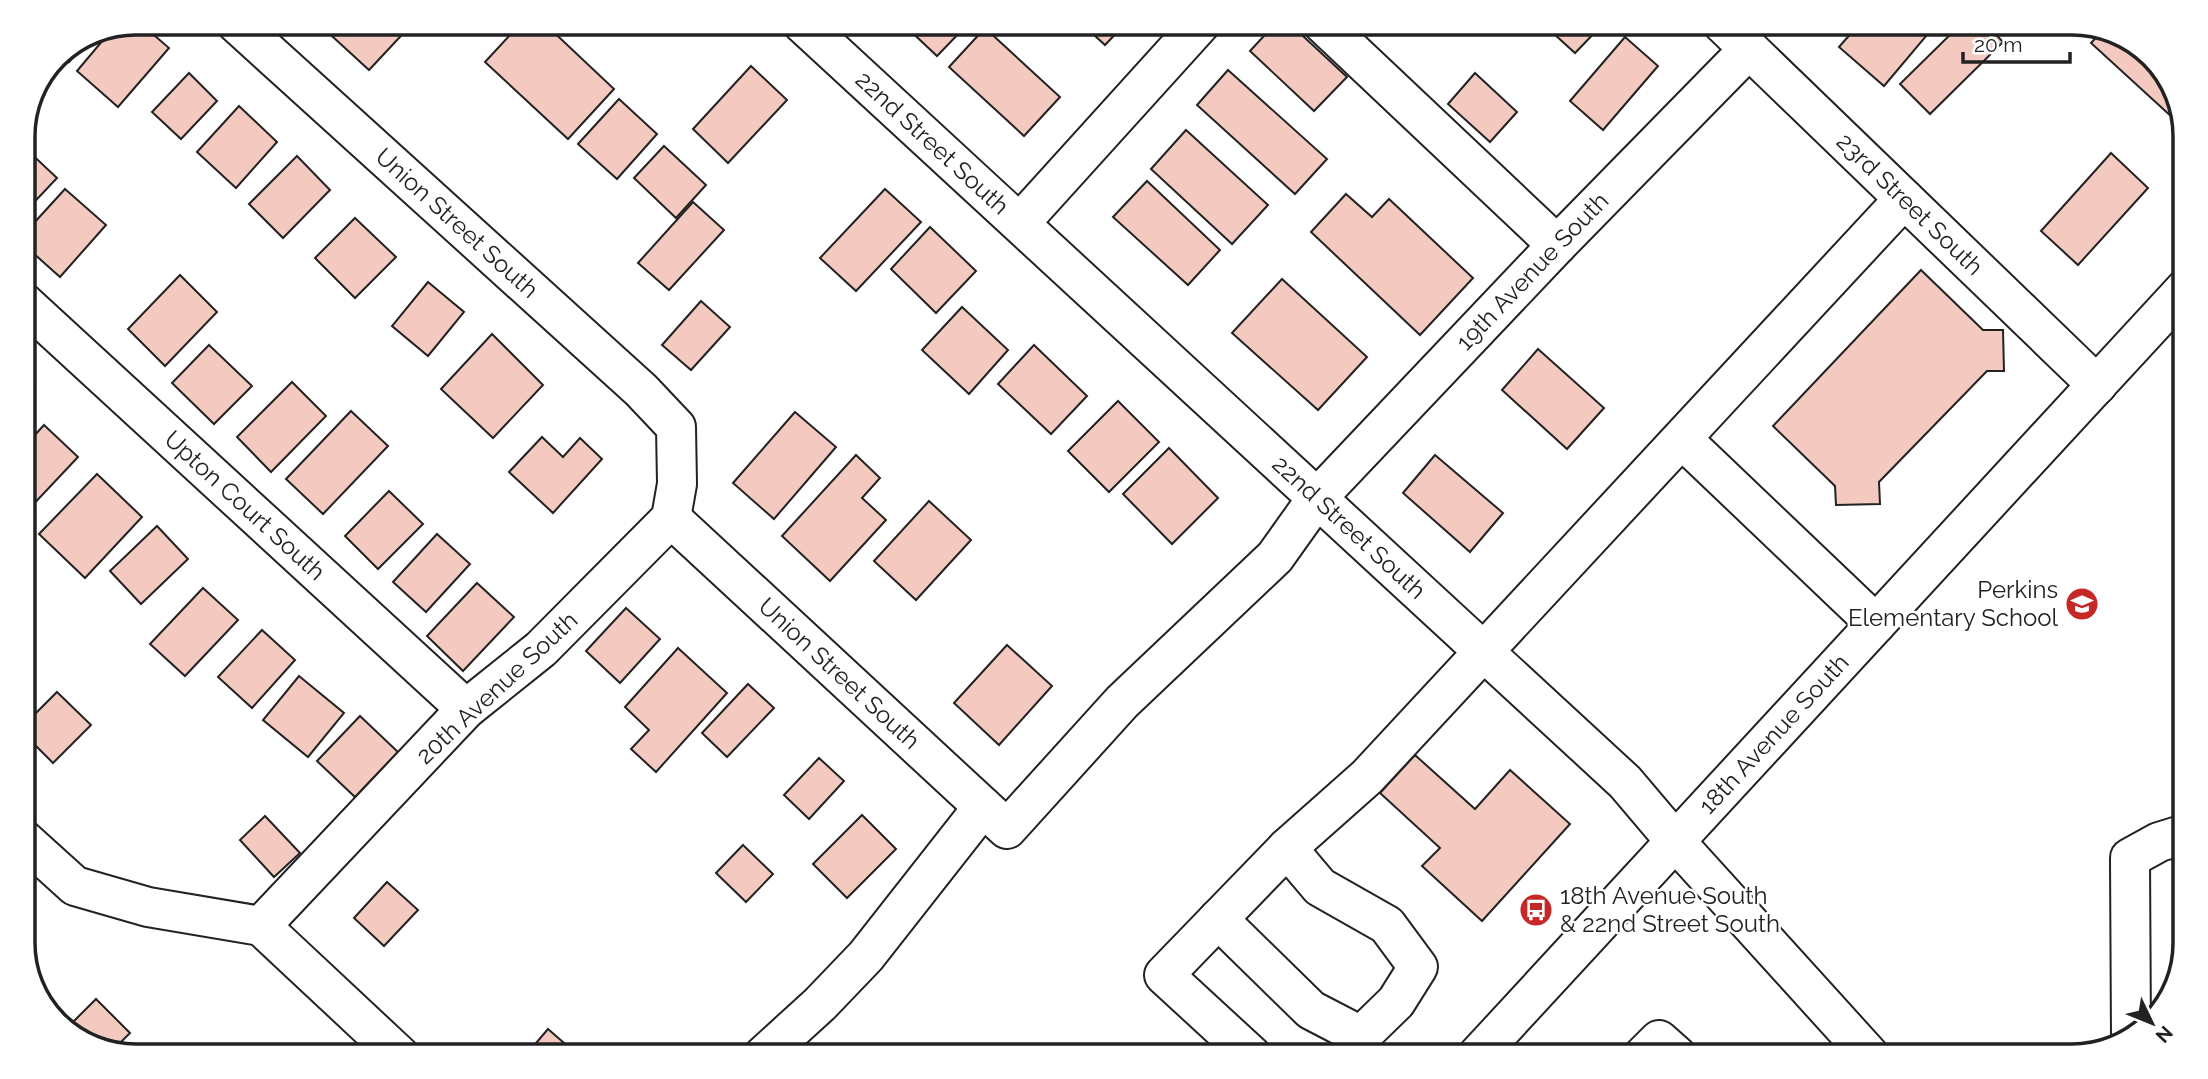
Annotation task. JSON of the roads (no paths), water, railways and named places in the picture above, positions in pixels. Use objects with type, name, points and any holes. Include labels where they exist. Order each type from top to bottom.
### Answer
[{"type":"street","name":"Union Street South","points":[[249,35],[641,390],[676,426],[677,484],[671,518],[995,818]]},
{"type":"street","name":"22nd Street South","points":[[823,35],[1020,223],[1625,782],[1859,1044]]},
{"type":"street","points":[[1020,223],[1190,35]]},
{"type":"street","points":[[1335,35],[1557,245]]},
{"type":"street","name":"23rd Street South","points":[[1735,35],[2096,385]]},
{"type":"street","name":"19th Avenue South","points":[[776,1044],[820,1004],[995,818],[1276,557],[1317,498],[1749,48]]},
{"type":"street","points":[[1239,1044],[1164,975],[1287,848],[1367,777],[1905,199]]},
{"type":"street","name":"18th Avenue South","points":[[1488,1044],[2173,302]]},
{"type":"street","name":"Upton Court South","points":[[35,313],[466,709]]},
{"type":"street","points":[[1682,439],[1876,624]]},
{"type":"street","name":"20th Avenue South","points":[[261,926],[466,709],[541,649],[671,518]]},
{"type":"street","points":[[2131,988],[2130,858],[2173,838]]},
{"type":"street","points":[[1219,919],[1311,1010],[1361,1036],[1396,1002],[1419,967],[1387,925],[1320,887],[1287,848]]},
{"type":"street","points":[[35,850],[75,886],[148,907],[261,926],[387,1044]]},
{"type":"place","name":"Perkins Elementary School","points":[[2082,604]]},
{"type":"place","name":"18th Avenue South & 22nd Street South","points":[[1536,910]]}]
